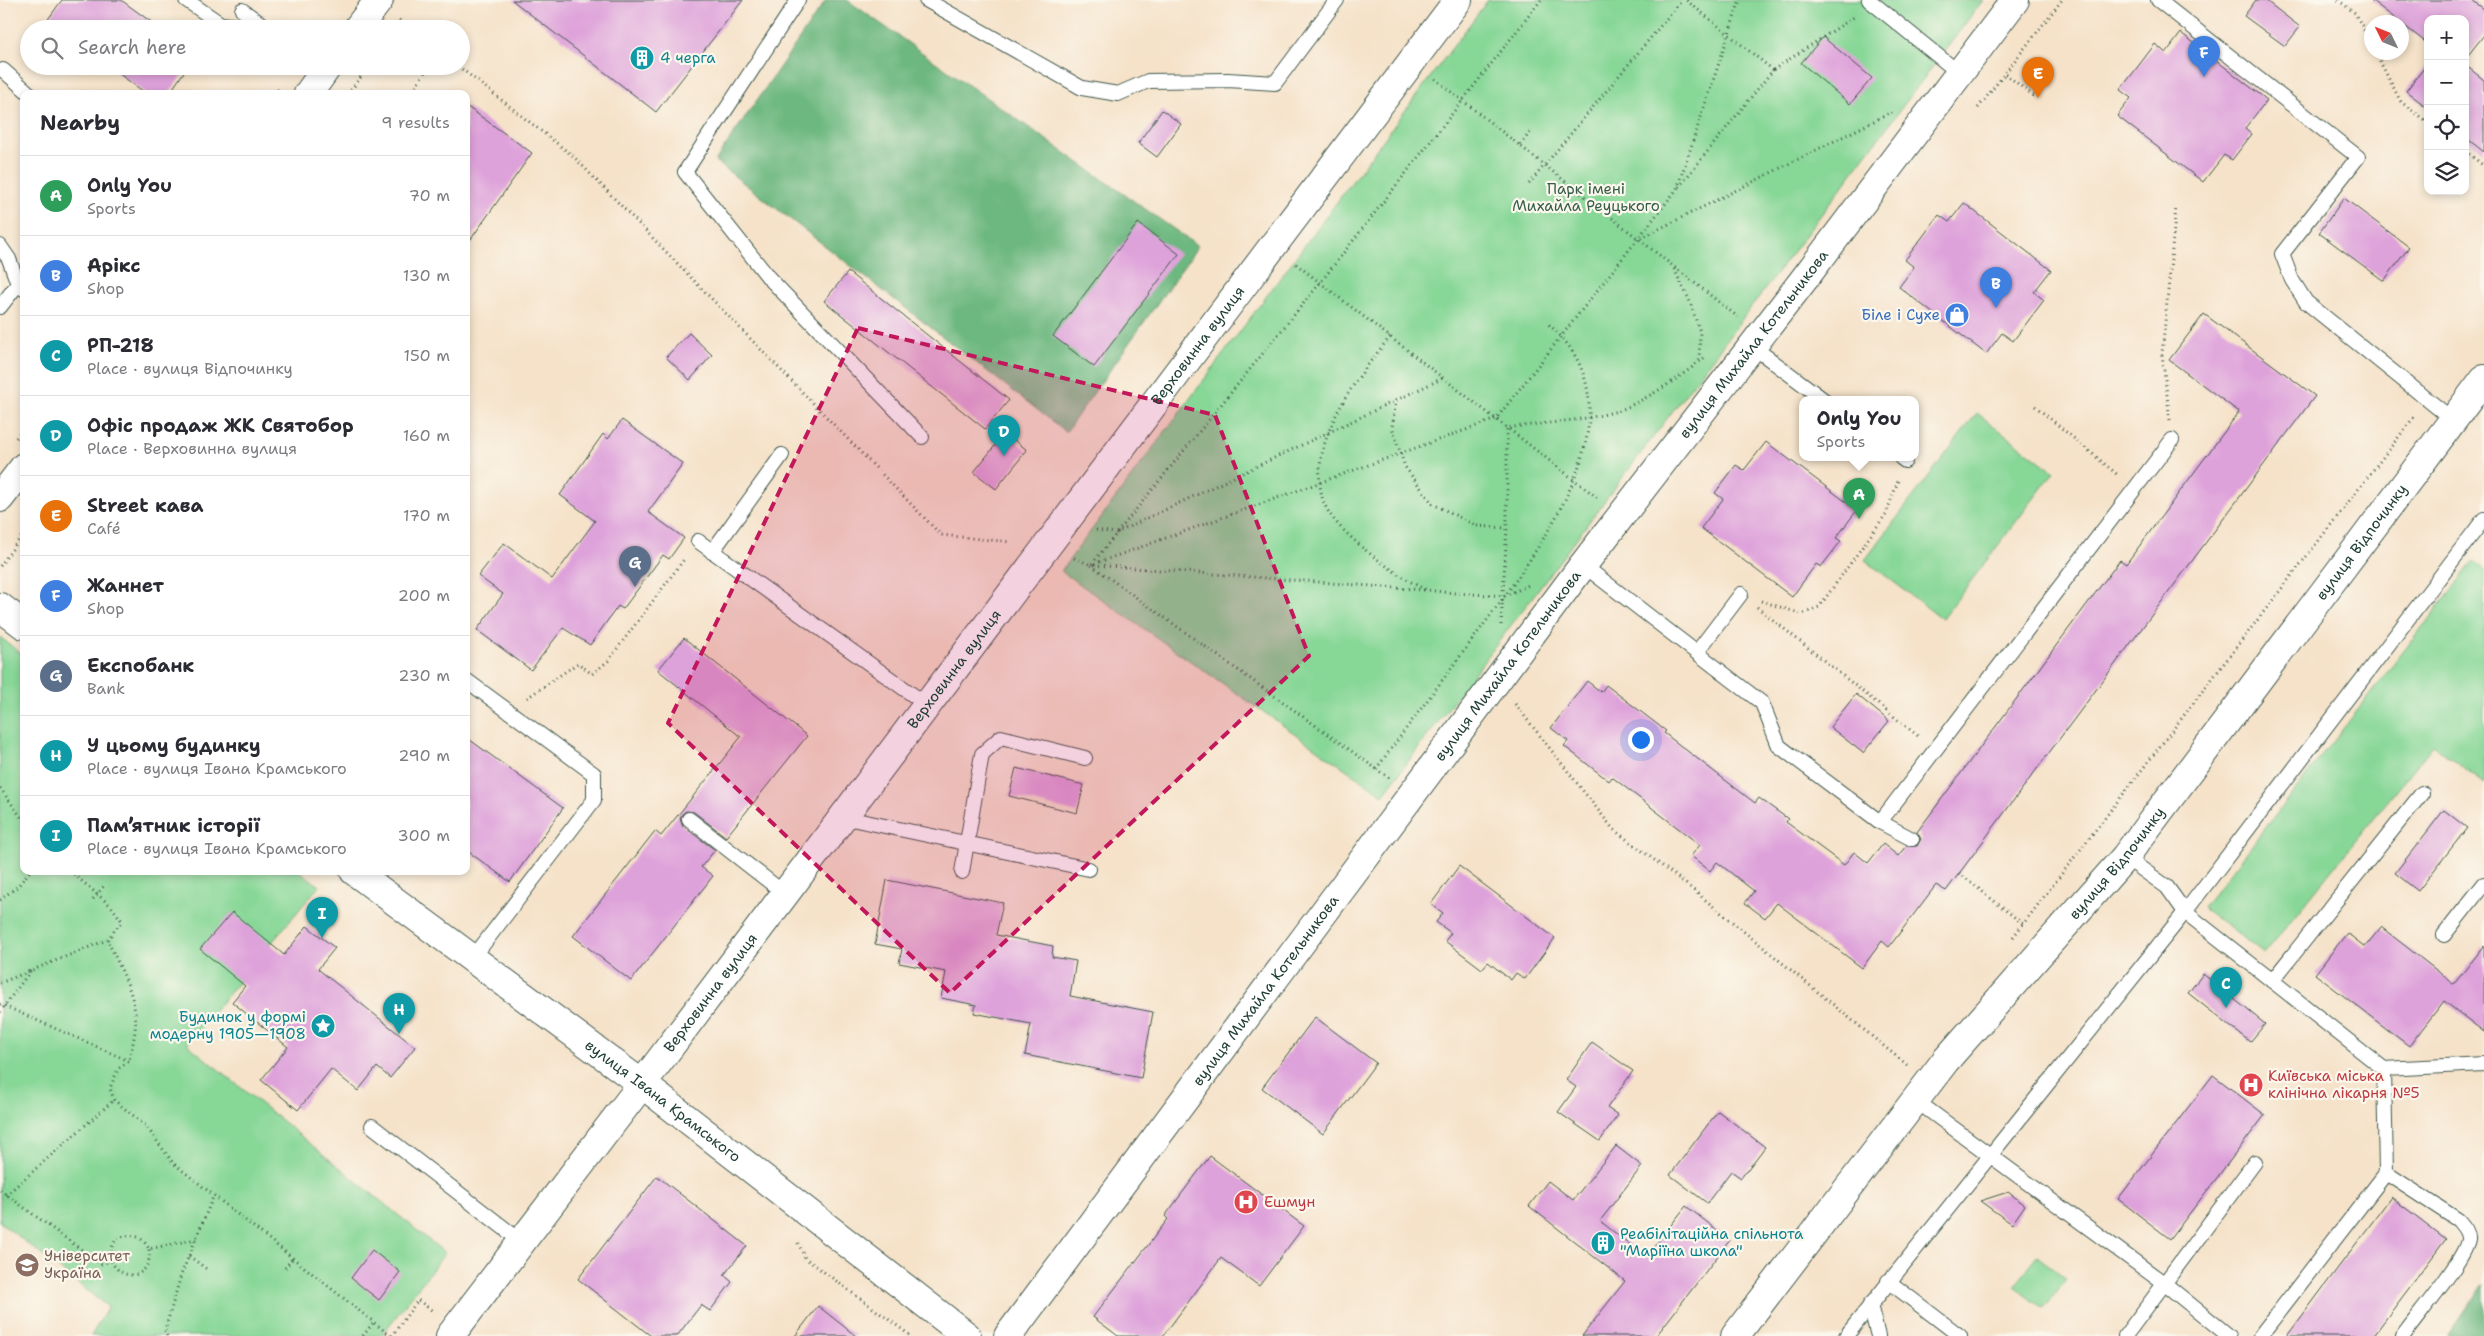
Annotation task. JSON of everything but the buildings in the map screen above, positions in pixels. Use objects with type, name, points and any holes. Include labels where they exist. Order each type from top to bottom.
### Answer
[{"type":"street","points":[[364,20],[379,0]]},
{"type":"street","name":"Верховинна вулиця","points":[[450,1336],[1458,0]]},
{"type":"street","name":"вулиця Михайла Котельникова","points":[[1008,1336],[1498,682],[1749,335],[1959,73],[2015,0]]},
{"type":"street","name":"вулиця Відпочинку","points":[[1735,1336],[1946,1060],[2124,857],[2484,379]]},
{"type":"street","points":[[0,498],[20,472]]},
{"type":"street","points":[[0,607],[20,622]]},
{"type":"street","name":"вулиця Івана Крамського","points":[[359,875],[642,1084],[968,1336]]},
{"type":"lane","points":[[186,0],[215,20]]},
{"type":"lane","points":[[798,0],[685,172],[769,278],[922,437]]},
{"type":"lane","points":[[926,0],[1082,88],[1118,94],[1148,81],[1228,80],[1275,83],[1337,0]]},
{"type":"lane","points":[[2158,0],[2358,157],[2282,254],[2292,280],[2306,302],[2453,420]]},
{"type":"lane","points":[[1872,2],[1959,73]]},
{"type":"lane","points":[[242,10],[256,20]]},
{"type":"lane","points":[[3,70],[26,90]]},
{"type":"lane","points":[[0,246],[9,258],[20,285]]},
{"type":"lane","points":[[0,307],[20,288]]},
{"type":"lane","points":[[1749,335],[1819,396]]},
{"type":"lane","points":[[1880,822],[2172,440]]},
{"type":"lane","points":[[712,552],[782,455]]},
{"type":"lane","points":[[1846,1336],[1888,1281],[2185,912],[2483,522]]},
{"type":"lane","points":[[698,541],[927,705]]},
{"type":"lane","points":[[1577,574],[1697,652],[1762,703],[1779,746],[1880,822],[1912,839]]},
{"type":"lane","points":[[1697,652],[1741,594]]},
{"type":"lane","points":[[470,683],[594,774],[594,800],[472,959]]},
{"type":"lane","points":[[962,872],[982,754],[1001,737],[1085,758]]},
{"type":"lane","points":[[2272,981],[2422,793]]},
{"type":"lane","points":[[842,817],[1089,870]]},
{"type":"lane","points":[[689,820],[784,893]]},
{"type":"lane","points":[[2124,857],[2168,887],[2185,912],[2384,1069],[2484,1064]]},
{"type":"lane","points":[[2444,935],[2484,884]]},
{"type":"lane","points":[[2260,1336],[2386,1174],[2384,1069]]},
{"type":"lane","points":[[1915,1100],[2165,1284],[2229,1336]]},
{"type":"lane","points":[[372,1126],[522,1242]]},
{"type":"lane","points":[[2125,1336],[2255,1162]]},
{"type":"lane","points":[[2386,1174],[2458,1220],[2466,1230],[2468,1239],[2462,1255],[2403,1336]]},
{"type":"lane","points":[[1888,1281],[1945,1331],[1960,1336]]},
{"type":"lane","points":[[1870,1305],[1878,1336]]},
{"type":"path","points":[[1091,565],[1320,283],[1541,0]]},
{"type":"path","points":[[1529,184],[1682,0]]},
{"type":"path","points":[[1686,0],[1731,34],[1773,70]]},
{"type":"path","points":[[1677,189],[1731,34],[1740,0]]},
{"type":"path","points":[[1978,108],[2062,0]]},
{"type":"path","points":[[2338,0],[2355,13],[2364,30]]},
{"type":"path","points":[[1091,565],[1496,419],[1773,70],[1872,2]]},
{"type":"path","points":[[2379,60],[2401,102],[2424,119]]},
{"type":"path","points":[[2005,74],[2034,96]]},
{"type":"path","points":[[351,90],[362,75]]},
{"type":"path","points":[[413,90],[423,75]]},
{"type":"path","points":[[470,75],[573,156],[941,535],[1011,542]]},
{"type":"path","points":[[1432,77],[1673,266],[1749,335]]},
{"type":"path","points":[[1638,240],[1895,110]]},
{"type":"path","points":[[1520,145],[1532,130]]},
{"type":"path","points":[[2469,154],[2484,166]]},
{"type":"path","points":[[2172,440],[2162,354],[2176,207]]},
{"type":"path","points":[[1292,261],[1601,500]]},
{"type":"path","points":[[1673,266],[1689,299],[1700,332],[1698,370]]},
{"type":"path","points":[[1376,769],[1527,565],[1574,480],[1588,438],[1590,407],[1583,373],[1574,350],[1547,323]]},
{"type":"path","points":[[1390,337],[1364,369],[1324,441],[1319,471],[1323,501],[1338,526],[1376,560],[1426,590]]},
{"type":"path","points":[[1507,428],[1589,416],[1629,406],[1706,356]]},
{"type":"path","points":[[1089,529],[1116,533],[1443,378]]},
{"type":"path","points":[[1396,400],[1392,427],[1400,453],[1405,467],[1433,504],[1477,526],[1506,528]]},
{"type":"path","points":[[2011,939],[2427,400]]},
{"type":"path","points":[[2035,406],[2135,489]]},
{"type":"path","points":[[1501,632],[1506,528],[1507,428]]},
{"type":"path","points":[[1741,594],[1802,614],[1819,607],[1886,514],[1902,461]]},
{"type":"path","points":[[0,566],[20,538]]},
{"type":"path","points":[[508,711],[578,664],[592,674],[608,661],[698,541]]},
{"type":"path","points":[[1069,556],[1091,565],[1390,779]]},
{"type":"path","points":[[1091,565],[1504,596],[1557,573],[1577,574]]},
{"type":"path","points":[[1741,594],[1936,750]]},
{"type":"path","points":[[1498,682],[1613,828],[1681,880],[1910,1067]]},
{"type":"path","points":[[0,788],[20,816]]},
{"type":"path","points":[[1959,873],[2023,924]]},
{"type":"path","points":[[0,900],[18,886],[27,875]]},
{"type":"path","points":[[0,983],[107,940],[122,922],[111,906],[74,875]]},
{"type":"path","points":[[93,899],[104,886]]},
{"type":"path","points":[[107,940],[124,973],[132,1002],[136,1028],[129,1061],[118,1069],[110,1088],[114,1100],[146,1126],[172,1163],[391,1336],[418,1300]]},
{"type":"path","points":[[0,1012],[32,970]]},
{"type":"path","points":[[0,1004],[129,1061]]},
{"type":"path","points":[[6,1195],[114,1100]]},
{"type":"path","points":[[0,1190],[101,1264],[112,1261]]},
{"type":"path","points":[[167,1336],[165,1330],[189,1256],[213,1197]]},
{"type":"path","points":[[125,1235],[136,1235],[144,1239],[149,1249],[150,1259],[144,1271],[138,1274],[128,1276],[116,1269],[112,1261],[112,1248],[116,1240],[125,1235]]},
{"type":"path","points":[[149,1249],[196,1239]]},
{"type":"path","points":[[797,1242],[805,1258],[911,1336]]},
{"type":"path","points":[[189,1256],[208,1270]]},
{"type":"path","points":[[285,1268],[292,1259]]},
{"type":"path","points":[[363,1336],[373,1323]]},
{"type":"highlighted area","points":[[858,328],[1215,415],[1309,656],[950,993],[668,723]]},
{"type":"green space","points":[[826,0],[847,0],[1198,246],[1066,432],[715,161]]},
{"type":"green space","name":"Парк імені Михайла Реуцького","points":[[1488,0],[1983,0],[1383,795],[1061,571]]},
{"type":"green space","points":[[1977,413],[2054,472],[1942,619],[1865,560]]},
{"type":"green space","points":[[2474,561],[2484,569],[2484,784],[2433,745],[2264,954],[2203,908]]},
{"type":"green space","points":[[0,637],[20,653],[20,875],[305,875],[319,886],[187,1044],[445,1253],[381,1336],[91,1336],[108,1307],[0,1222]]},
{"type":"green space","points":[[2037,1256],[2067,1279],[2044,1309],[2014,1286]]},
{"type":"green space","points":[[2484,1284],[2484,1336],[2448,1336]]},
{"type":"place","name":"4 черга","points":[[642,58]]},
{"type":"place","name":"Жаннет","points":[[2204,77]]},
{"type":"place","name":"Street кава","points":[[2038,98]]},
{"type":"place","name":"Арікс","points":[[1996,308]]},
{"type":"place","name":"Біле і Сухе","points":[[1957,315]]},
{"type":"place","name":"Офіс продаж ЖК Святобор","points":[[1004,456]]},
{"type":"place","name":"Only You","points":[[1859,519]]},
{"type":"place","name":"Експобанк","points":[[635,587]]},
{"type":"place","name":"Пам’ятник історії","points":[[322,938]]},
{"type":"place","name":"РП-218","points":[[2226,1008]]},
{"type":"place","name":"Будинок у формі модерну 1905—1908","points":[[323,1026]]},
{"type":"place","name":"У цьому будинку","points":[[399,1034]]},
{"type":"place","name":"Київська міська клінічна лікарня №5","points":[[2251,1085]]},
{"type":"place","name":"Ешмун","points":[[1246,1202]]},
{"type":"place","name":"Реабілітаційна спільнота \"Маріїна школа\"","points":[[1603,1243]]},
{"type":"place","name":"Університет Україна","points":[[27,1265]]}]
